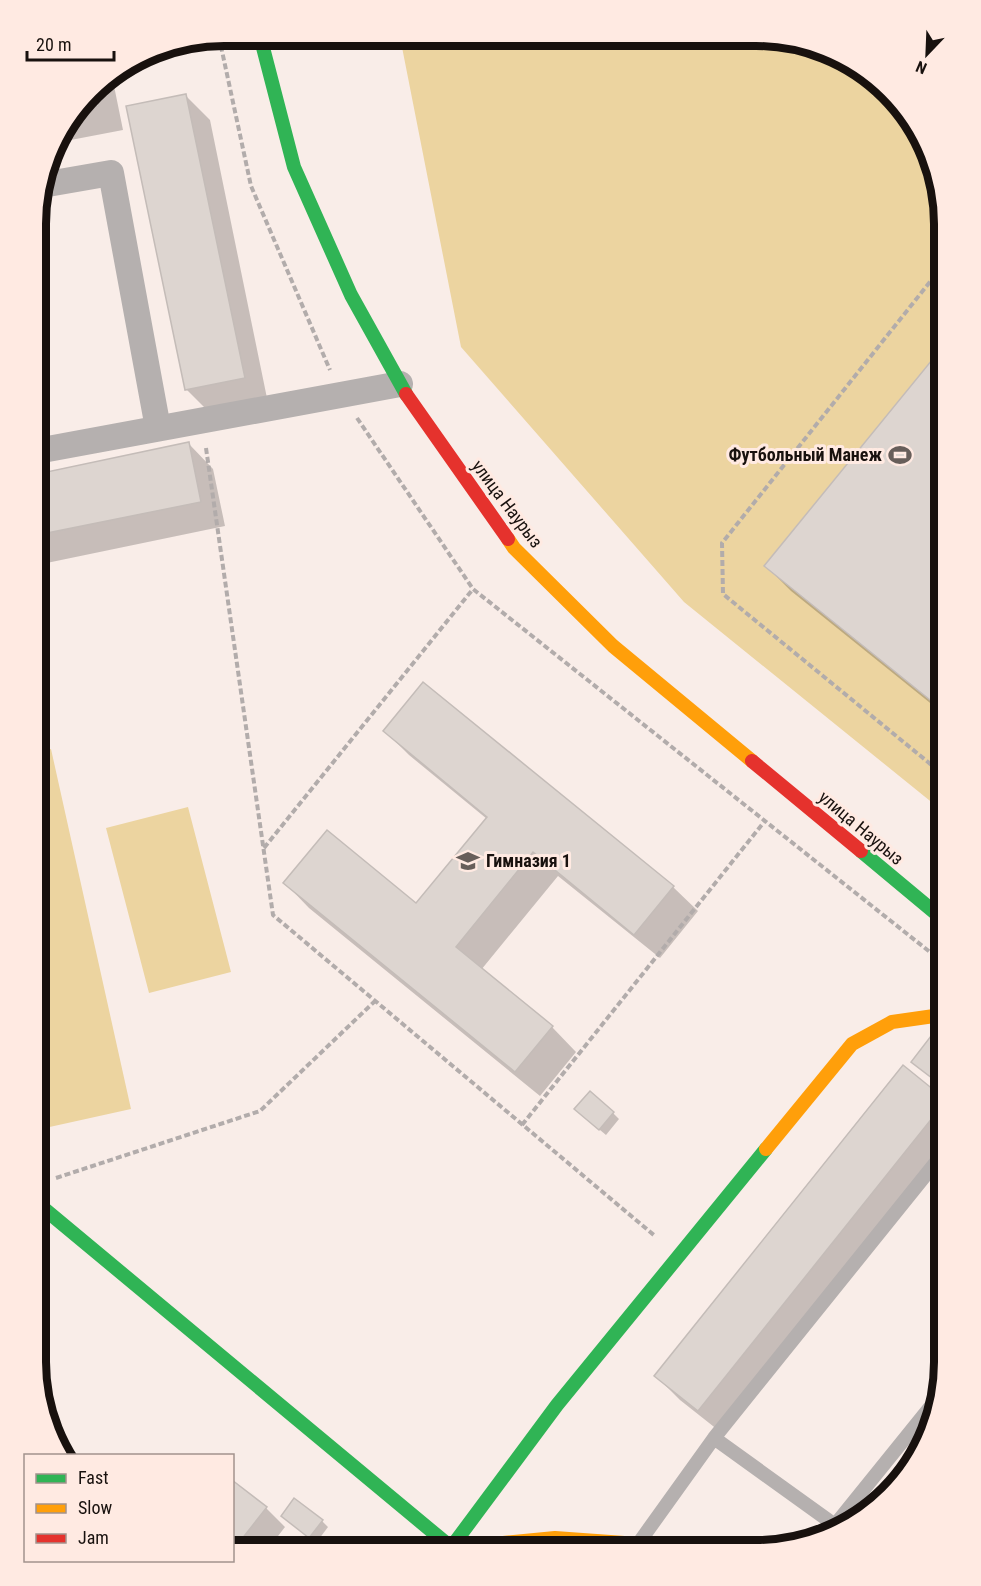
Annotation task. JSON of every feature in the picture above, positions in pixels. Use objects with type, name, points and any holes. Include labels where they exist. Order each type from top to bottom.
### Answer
[{"type":"street","name":"улица Наурыз","points":[[263,47],[294,167],[351,295],[400,384],[508,539],[613,646],[934,912]]},
{"type":"street","points":[[52,183],[111,173],[158,428]]},
{"type":"street","points":[[46,449],[400,384]]},
{"type":"street","points":[[458,1540],[557,1405],[852,1044],[892,1022],[934,1016]]},
{"type":"street","points":[[46,1210],[440,1540]]},
{"type":"street","points":[[536,1540],[555,1538],[574,1540]]},
{"type":"lane","points":[[646,1540],[714,1438],[934,1165]]},
{"type":"lane","points":[[844,1517],[927,1411]]},
{"type":"lane","points":[[714,1438],[832,1523]]},
{"type":"path","points":[[934,277],[722,543],[723,594],[934,767]]},
{"type":"path","points":[[202,420],[273,915],[678,1256]]},
{"type":"path","points":[[263,849],[473,590]]},
{"type":"path","points":[[522,1125],[764,822]]},
{"type":"path","points":[[47,1181],[260,1111],[375,1001]]},
{"type":"shaded area","points":[[757,46],[780,48],[825,60],[846,70],[882,99],[911,135],[921,156],[933,201],[934,804],[684,602],[461,347],[402,47]]},
{"type":"shaded area","points":[[51,749],[131,1109],[46,1128],[46,750]]},
{"type":"shaded area","points":[[188,807],[231,972],[149,993],[106,828]]},
{"type":"building","points":[[186,94],[245,378],[185,390],[126,106]]},
{"type":"building","points":[[98,100],[99,106],[91,107]]},
{"type":"building","name":"Футбольный Манеж","points":[[934,357],[934,703],[764,566]]},
{"type":"building","points":[[189,442],[201,502],[46,533],[46,472]]},
{"type":"building","points":[[423,682],[674,886],[634,935],[533,852],[456,947],[553,1026],[515,1072],[283,883],[327,830],[416,903],[487,817],[383,731]]},
{"type":"building","points":[[931,1036],[934,1038],[934,1080],[911,1062]]},
{"type":"building","points":[[903,1065],[934,1090],[934,1116],[698,1411],[654,1376]]},
{"type":"building","points":[[590,1091],[614,1112],[599,1130],[574,1109]]},
{"type":"building","points":[[234,1482],[267,1507],[241,1540],[234,1540]]},
{"type":"building","points":[[294,1498],[323,1520],[309,1538],[281,1516]]},
{"type":"traffic: fast","points":[[263,47],[294,167],[351,295],[406,394]]},
{"type":"traffic: fast","points":[[861,851],[934,912]]},
{"type":"traffic: fast","points":[[457,1540],[557,1405],[766,1149]]},
{"type":"traffic: fast","points":[[46,1210],[442,1540]]},
{"type":"traffic: slow","points":[[508,539],[514,548],[613,646],[752,761]]},
{"type":"traffic: slow","points":[[766,1149],[852,1044],[892,1022],[934,1016]]},
{"type":"traffic: slow","points":[[534,1540],[555,1538],[583,1540]]},
{"type":"traffic: jam","points":[[406,394],[508,539]]},
{"type":"traffic: jam","points":[[752,761],[861,851]]},
{"type":"place","name":"Футбольный Манеж","points":[[900,455]]},
{"type":"place","name":"Гимназия 1","points":[[468,861]]}]
